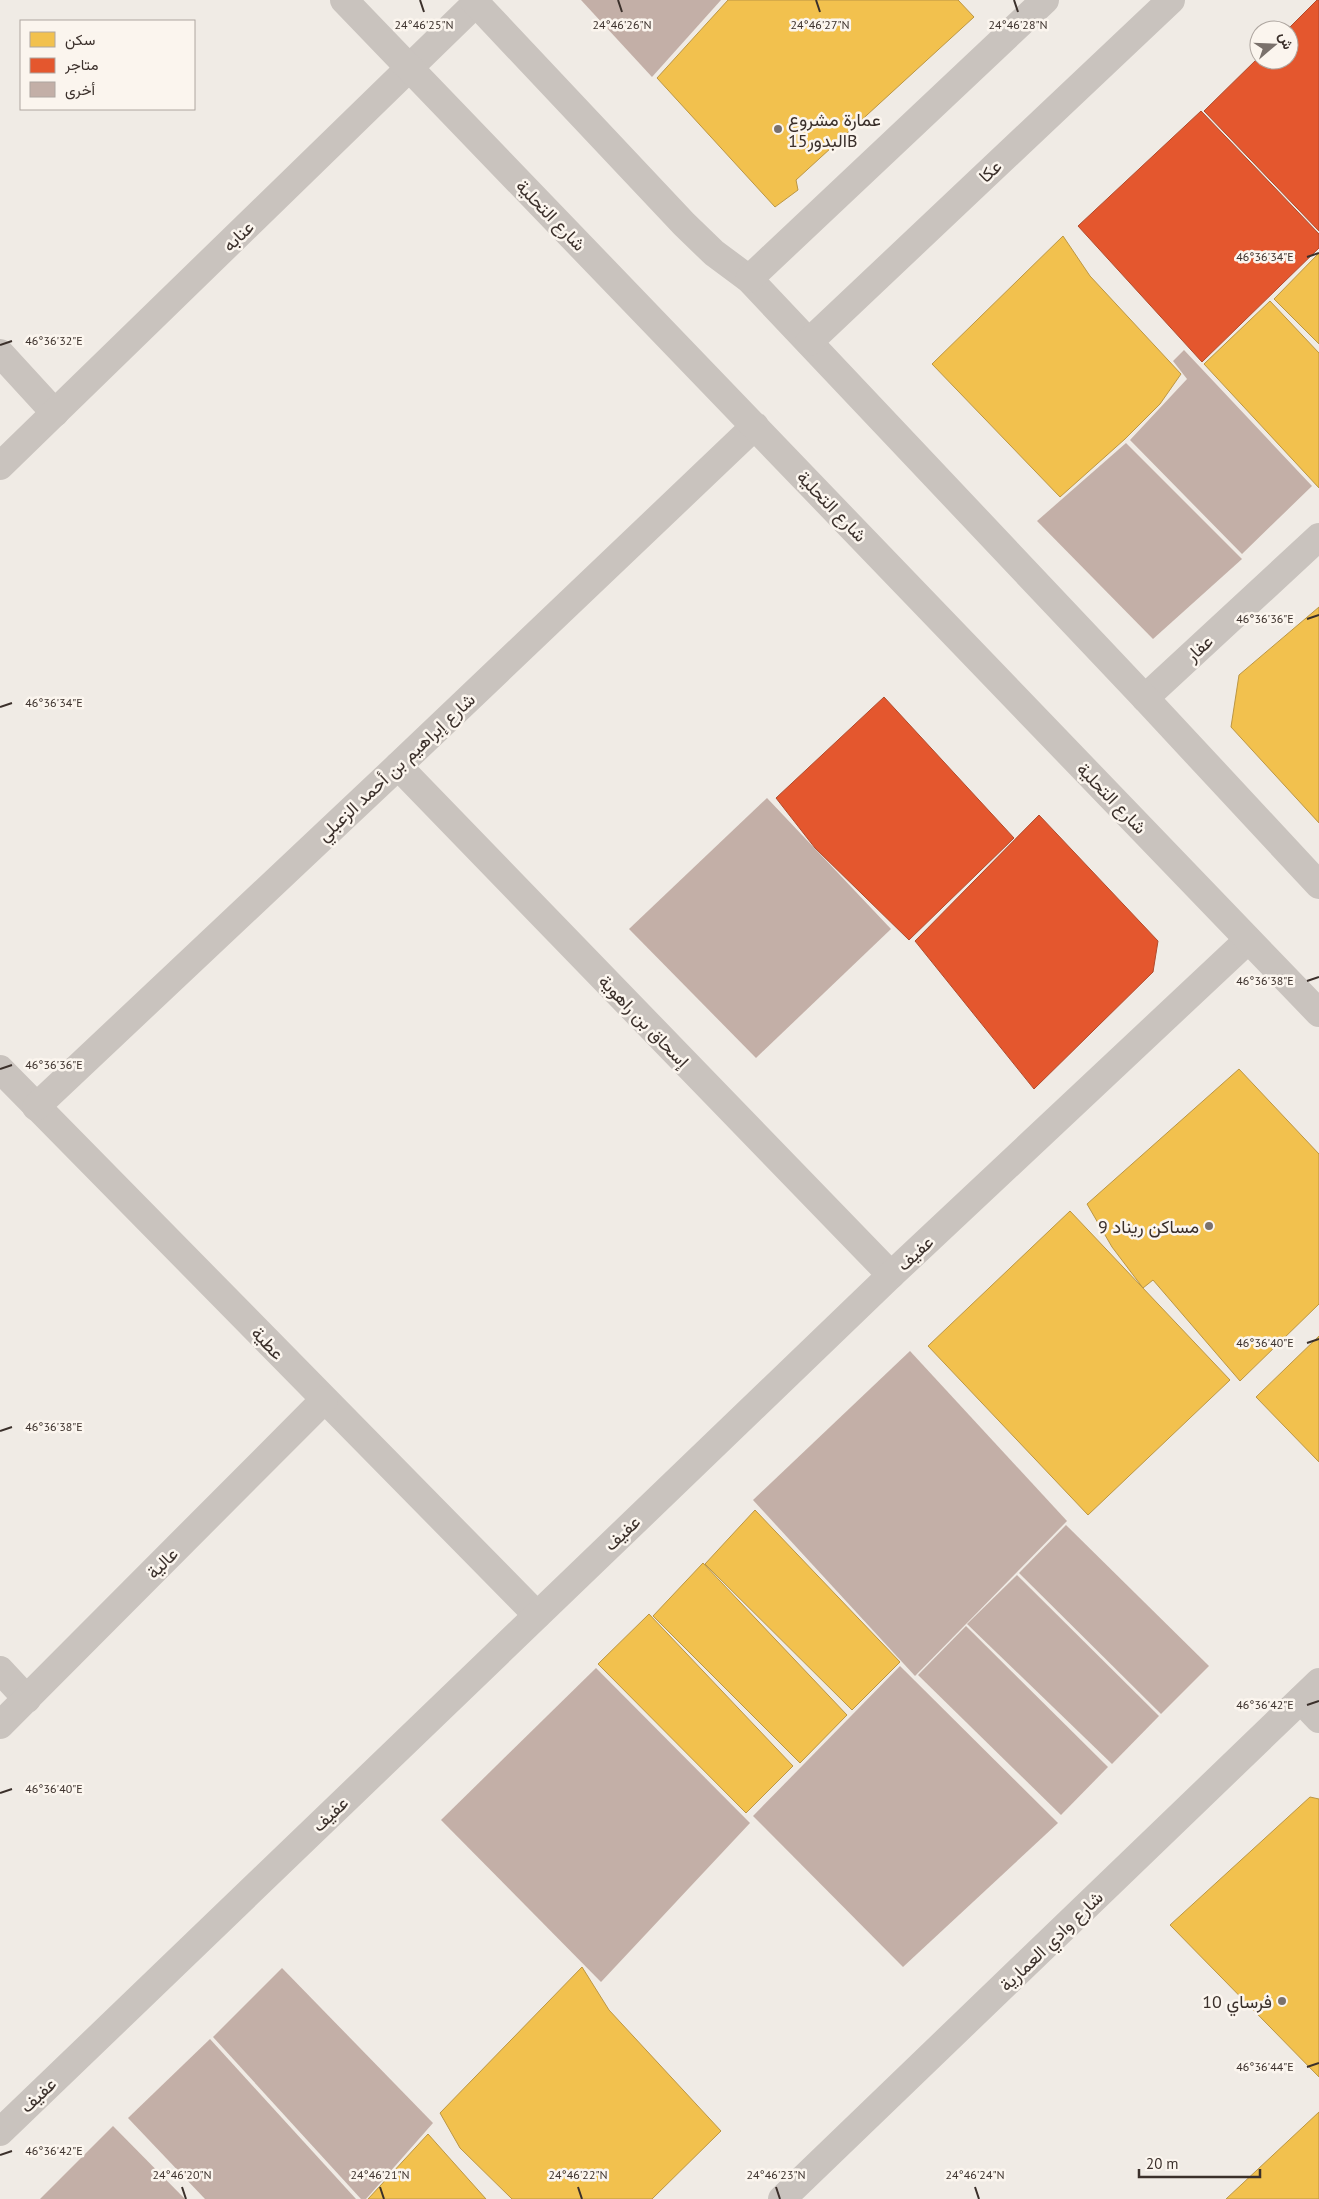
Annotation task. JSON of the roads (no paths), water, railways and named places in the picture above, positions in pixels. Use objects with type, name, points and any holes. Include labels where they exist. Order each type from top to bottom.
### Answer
[{"type":"street","name":"شارع التحلية","points":[[344,0],[1319,1013]]},
{"type":"street","points":[[749,279],[1044,0]]},
{"type":"street","name":"عكا","points":[[809,342],[1171,0]]},
{"type":"street","name":"عنابه","points":[[0,466],[410,69],[474,2]]},
{"type":"street","points":[[474,2],[684,224],[714,253],[749,279],[1319,885]]},
{"type":"street","points":[[0,353],[55,413]]},
{"type":"street","name":"شارع إبراهيم بن أحمد الزعبلي","points":[[36,1107],[755,426]]},
{"type":"street","name":"عفار","points":[[1145,698],[1319,537]]},
{"type":"street","name":"إسحاق بن راهوية","points":[[398,766],[891,1276]]},
{"type":"street","name":"عفيف","points":[[0,2132],[891,1276],[1248,940]]},
{"type":"street","name":"عطية","points":[[0,1069],[537,1615]]},
{"type":"street","name":"عالية","points":[[0,1725],[324,1400]]},
{"type":"street","points":[[0,1670],[28,1698]]},
{"type":"street","name":"شارع وادي العمارية","points":[[782,2199],[1313,1700]]},
{"type":"place","name":"عمارة مشروع البدور15B","points":[[778,129]]},
{"type":"place","name":"مساكن ريناد 9","points":[[1209,1226]]},
{"type":"place","name":"فرساي 10","points":[[1282,2001]]}]
